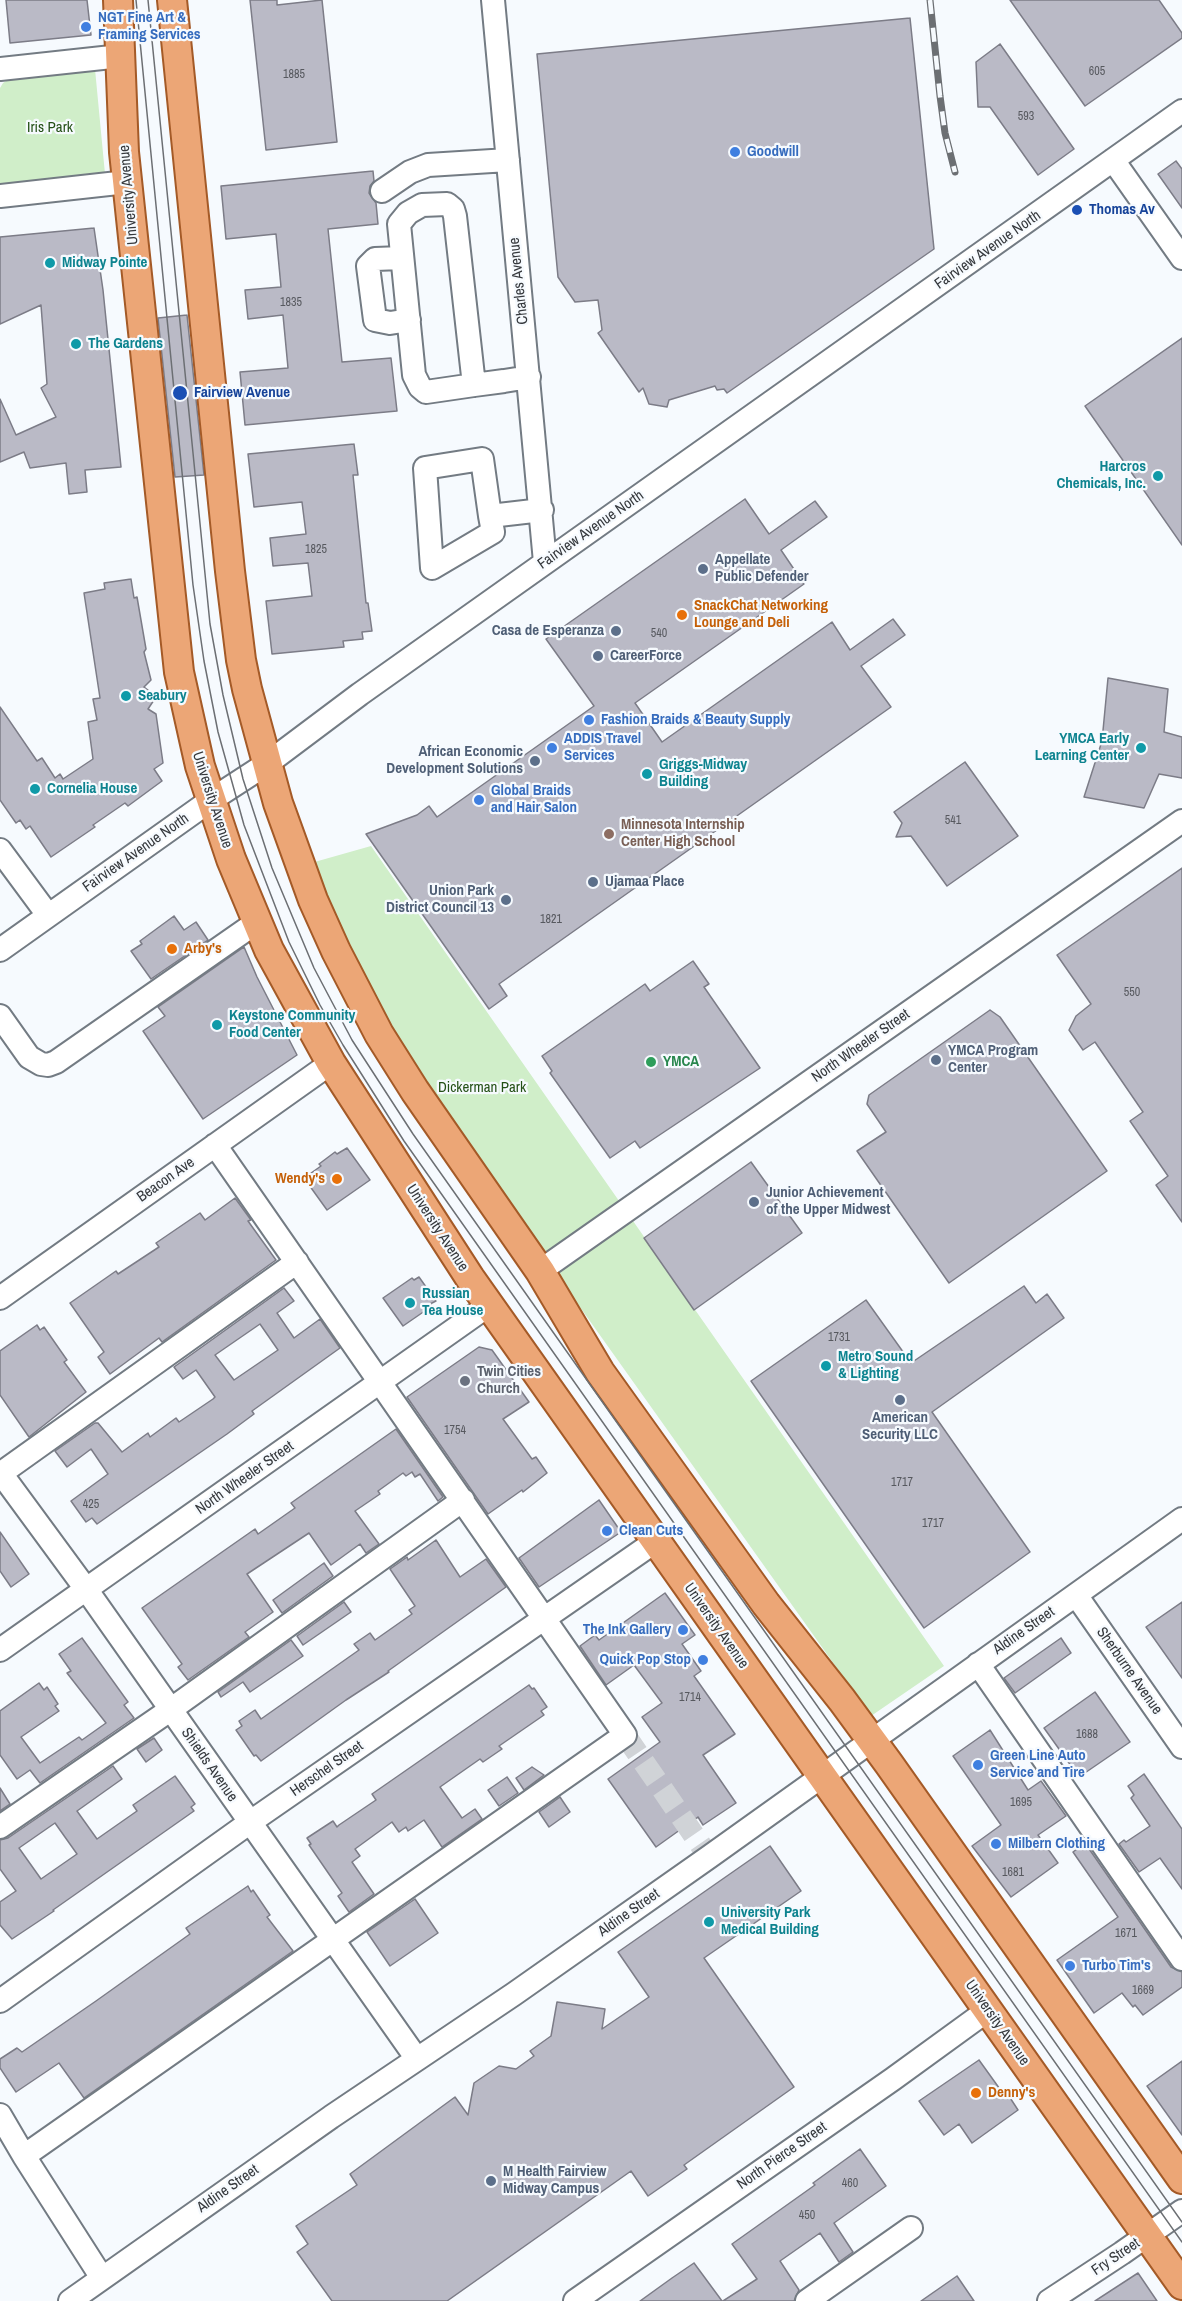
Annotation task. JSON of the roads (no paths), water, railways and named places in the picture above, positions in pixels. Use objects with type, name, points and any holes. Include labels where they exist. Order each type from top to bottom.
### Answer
[{"type":"main road","name":"University Avenue","points":[[118,0],[127,182],[174,640],[184,702],[200,765],[234,867],[257,922],[284,979],[331,1063],[435,1226],[1182,2285]]},
{"type":"main road","points":[[172,0],[234,608],[247,689],[278,803],[309,889],[356,992],[415,1091],[540,1271],[600,1372],[766,1604],[872,1741],[1182,2179]]},
{"type":"street","name":"Charles Avenue","points":[[493,0],[542,510],[545,562]]},
{"type":"street","points":[[0,69],[121,56]]},
{"type":"street","name":"Fairview Avenue North","points":[[0,950],[211,800],[268,763],[360,694],[545,562],[1182,111]]},
{"type":"street","points":[[382,191],[410,172],[428,165],[508,160]]},
{"type":"street","points":[[1113,160],[1182,258]]},
{"type":"street","points":[[0,196],[127,182]]},
{"type":"street","points":[[474,385],[453,209],[447,204],[422,205],[408,213],[399,224],[414,375],[420,387],[426,392],[529,377]]},
{"type":"street","points":[[402,258],[375,260],[368,266],[369,277],[375,320],[390,323],[410,320]]},
{"type":"street","points":[[482,459],[490,516],[493,532],[432,568],[425,468],[482,459]]},
{"type":"street","points":[[490,516],[542,510]]},
{"type":"street","name":"North Wheeler Street","points":[[540,1271],[1182,822]]},
{"type":"street","points":[[0,850],[48,915]]},
{"type":"street","points":[[0,1016],[35,1061],[48,1065],[56,1062],[257,922]]},
{"type":"street","name":"Beacon Ave","points":[[0,1298],[331,1063]]},
{"type":"street","points":[[24,2156],[625,1735],[215,1145]]},
{"type":"street","points":[[0,1473],[297,1262]]},
{"type":"street","name":"North Wheeler Street","points":[[0,1650],[489,1305]]},
{"type":"street","name":"Shields Avenue","points":[[0,1473],[86,1590],[417,2059]]},
{"type":"street","points":[[0,1827],[170,1710],[463,1500]]},
{"type":"street","name":"Aldine Street","points":[[70,2301],[627,1915],[1182,1519]]},
{"type":"street","name":"Herschel Street","points":[[0,2001],[249,1823],[656,1541]]},
{"type":"street","name":"Sherburne Avenue","points":[[1076,1595],[1182,1747]]},
{"type":"street","points":[[978,1664],[1182,1959]]},
{"type":"street","name":"North Pierce Street","points":[[584,2298],[988,2010]]},
{"type":"street","points":[[0,2115],[102,2278]]},
{"type":"street","name":"Fry Street","points":[[1049,2301],[1182,2211]]},
{"type":"street","points":[[807,2301],[911,2228]]},
{"type":"tunnel","points":[[625,1735],[709,1857]]},
{"type":"tram line","points":[[136,0],[193,585],[204,661],[218,732],[244,825],[289,942],[343,1045],[404,1141],[1182,2242]]},
{"type":"tram line","points":[[148,0],[210,624],[223,695],[243,779],[272,868],[314,968],[352,1040],[413,1134],[1182,2222]]},
{"type":"railway","points":[[930,0],[945,133],[955,172]]},
{"type":"place","name":"NGT Fine Art & Framing Services","points":[[86,27]]},
{"type":"place","name":"Goodwill","points":[[735,152]]},
{"type":"place","name":"Thomas Av","points":[[1077,210]]},
{"type":"place","name":"Midway Pointe","points":[[50,263]]},
{"type":"place","name":"The Gardens","points":[[76,344]]},
{"type":"place","name":"Fairview Avenue","points":[[180,393]]},
{"type":"place","name":"Harcros Chemicals, Inc.","points":[[1158,476]]},
{"type":"place","name":"Appellate Public Defender","points":[[703,569]]},
{"type":"place","name":"SnackChat Networking Lounge and Deli","points":[[682,615]]},
{"type":"place","name":"Casa de Esperanza","points":[[616,631]]},
{"type":"place","name":"CareerForce","points":[[598,656]]},
{"type":"place","name":"Seabury","points":[[126,696]]},
{"type":"place","name":"Fashion Braids & Beauty Supply","points":[[589,720]]},
{"type":"place","name":"ADDIS Travel Services","points":[[552,748]]},
{"type":"place","name":"YMCA Early Learning Center","points":[[1141,748]]},
{"type":"place","name":"African Economic Development Solutions","points":[[535,761]]},
{"type":"place","name":"Griggs-Midway Building","points":[[647,774]]},
{"type":"place","name":"Cornelia House","points":[[35,789]]},
{"type":"place","name":"Global Braids and Hair Salon","points":[[479,800]]},
{"type":"place","name":"Minnesota Internship Center High School","points":[[609,834]]},
{"type":"place","name":"Ujamaa Place","points":[[593,882]]},
{"type":"place","name":"Union Park District Council 13","points":[[506,900]]},
{"type":"place","name":"Arby's","points":[[172,949]]},
{"type":"place","name":"Keystone Community Food Center","points":[[217,1025]]},
{"type":"place","name":"YMCA Program Center","points":[[936,1060]]},
{"type":"place","name":"YMCA","points":[[651,1062]]},
{"type":"place","name":"Wendy's","points":[[337,1179]]},
{"type":"place","name":"Junior Achievement of the Upper Midwest","points":[[754,1202]]},
{"type":"place","name":"Russian Tea House","points":[[410,1303]]},
{"type":"place","name":"Metro Sound & Lighting","points":[[826,1366]]},
{"type":"place","name":"Twin Cities Church","points":[[465,1381]]},
{"type":"place","name":"American Security LLC","points":[[900,1400]]},
{"type":"place","name":"Clean Cuts","points":[[607,1531]]},
{"type":"place","name":"The Ink Gallery","points":[[683,1630]]},
{"type":"place","name":"Quick Pop Stop","points":[[703,1660]]},
{"type":"place","name":"Green Line Auto Service and Tire","points":[[978,1765]]},
{"type":"place","name":"Milbern Clothing","points":[[996,1844]]},
{"type":"place","name":"University Park Medical Building","points":[[709,1922]]},
{"type":"place","name":"Turbo Tim's","points":[[1070,1966]]},
{"type":"place","name":"Denny's","points":[[976,2093]]},
{"type":"place","name":"M Health Fairview Midway Campus","points":[[491,2181]]},
{"type":"park label","name":"Iris Park","points":[[50,128]]},
{"type":"park label","name":"Dickerman Park","points":[[482,1088]]}]
